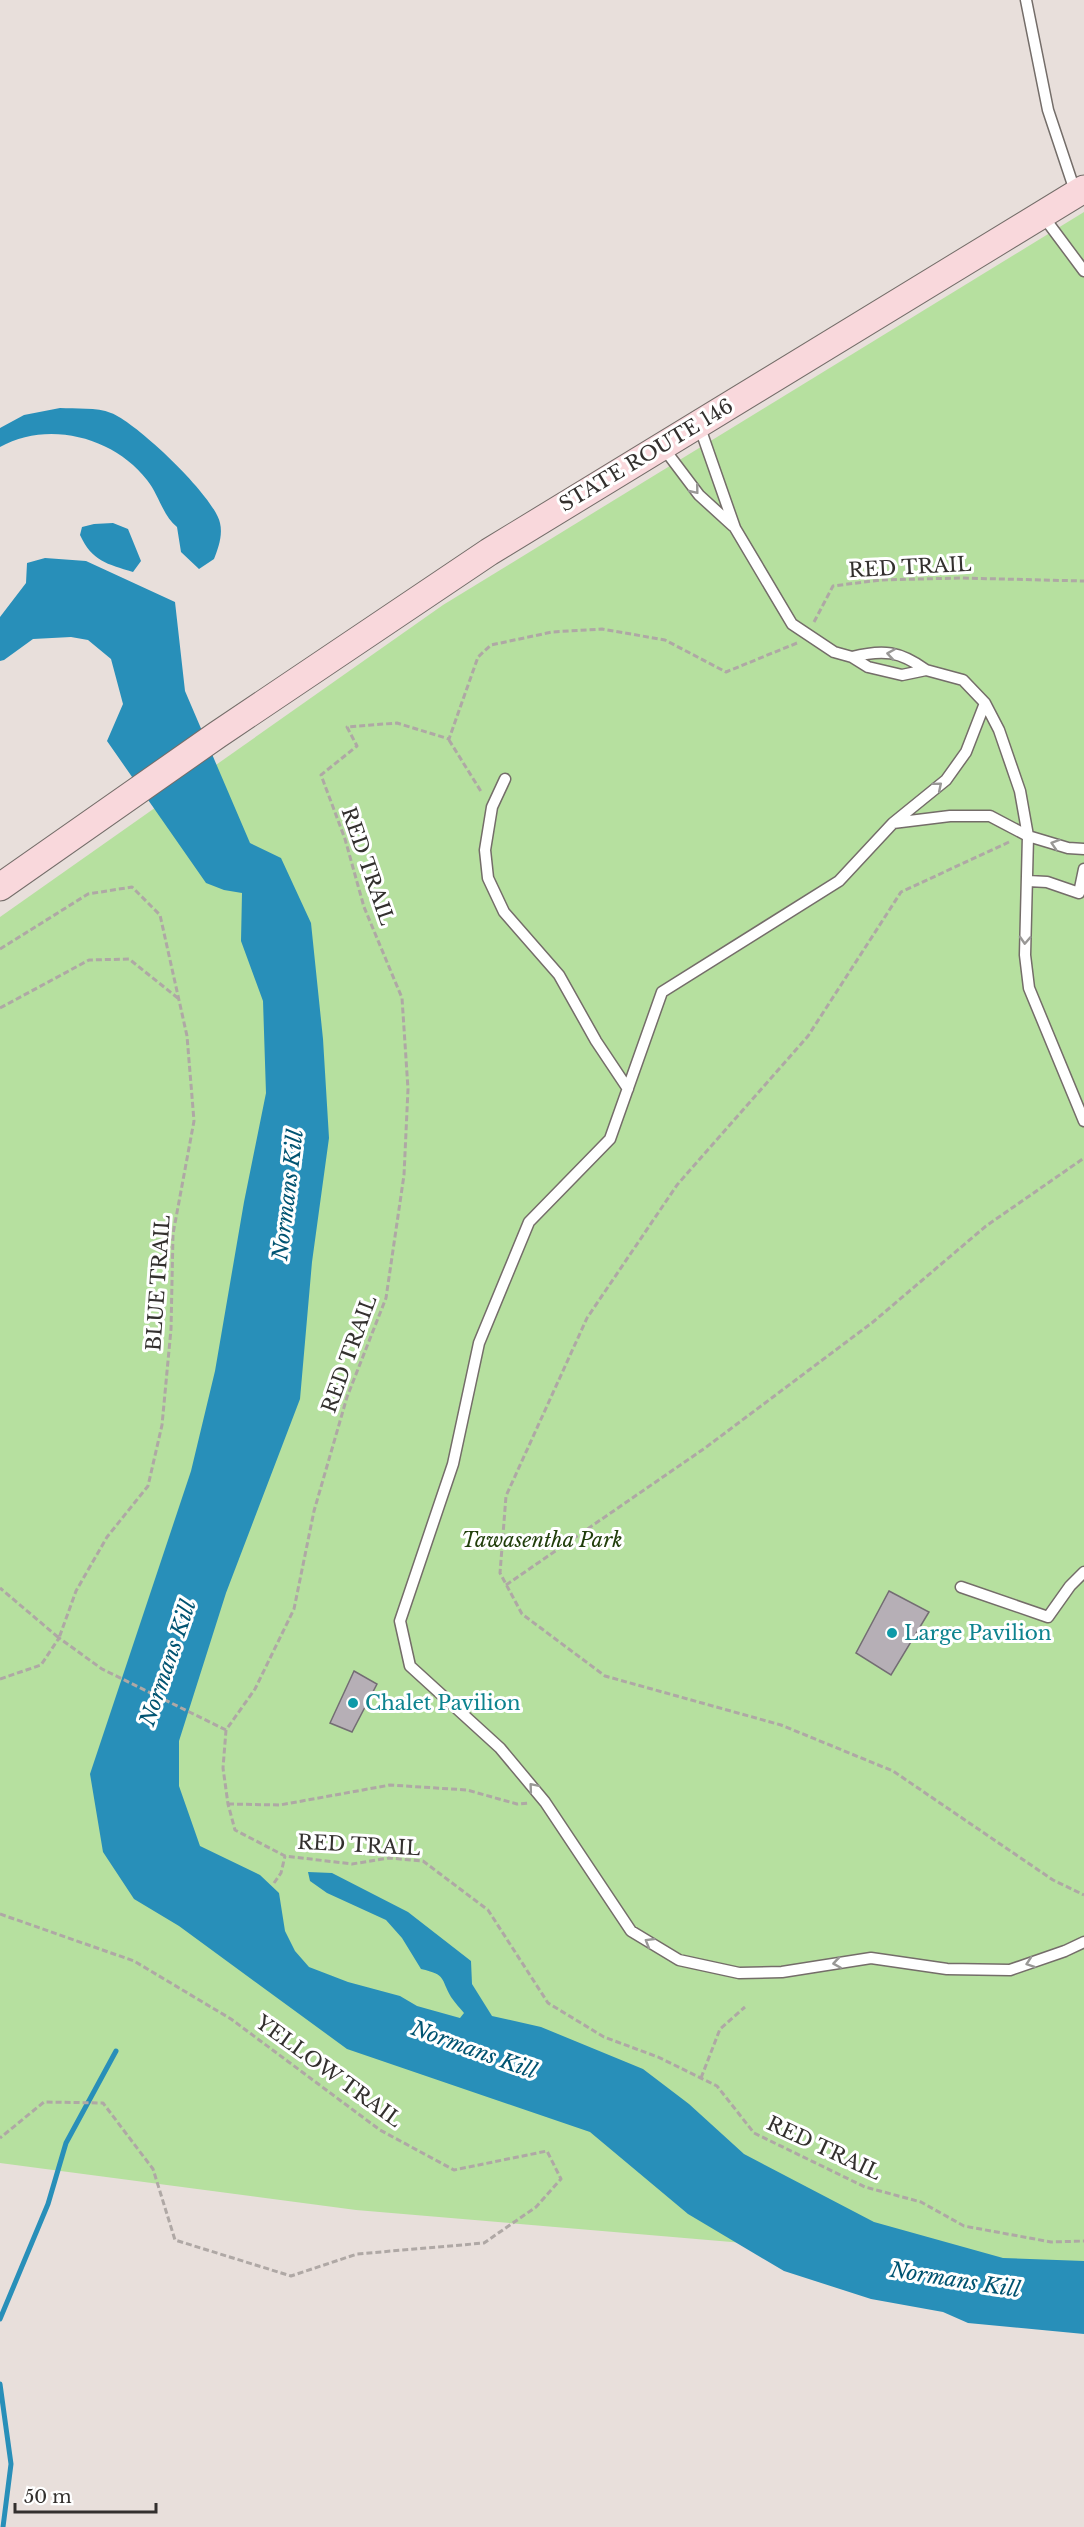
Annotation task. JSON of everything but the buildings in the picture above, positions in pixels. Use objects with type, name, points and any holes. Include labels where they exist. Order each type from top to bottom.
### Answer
[{"type":"main road","name":"STATE ROUTE 146","points":[[0,887],[217,735],[489,552],[1043,216],[1080,191]]},
{"type":"lane","points":[[1026,0],[1048,110],[1080,191]]},
{"type":"lane","points":[[1043,216],[1084,271]]},
{"type":"lane","points":[[698,424],[735,528],[792,624],[834,652],[852,657],[868,668],[902,675],[926,670]]},
{"type":"lane","points":[[661,446],[699,495],[735,528]]},
{"type":"lane","points":[[852,657],[873,651],[907,656],[926,670],[963,680],[985,703],[999,730],[1020,791],[1028,836],[1024,956],[1029,988],[1084,1121]]},
{"type":"lane","points":[[985,703],[966,752],[946,780],[893,823],[839,881],[662,992],[609,1139],[529,1222],[479,1343],[453,1464],[400,1622],[410,1666],[500,1748],[545,1802],[631,1930],[679,1960],[739,1973],[782,1972],[871,1958],[947,1969],[1010,1970],[1084,1942]]},
{"type":"lane","points":[[505,779],[492,807],[484,850],[488,878],[504,912],[559,975],[628,1089]]},
{"type":"lane","points":[[893,823],[950,816],[990,816],[1028,836],[1068,848],[1084,849]]},
{"type":"lane","points":[[1028,881],[1047,882],[1079,893],[1084,869]]},
{"type":"lane","points":[[961,1587],[1048,1617],[1070,1586],[1084,1572]]},
{"type":"path","name":"RED TRAIL","points":[[808,634],[833,586],[880,580],[961,578],[1084,581]]},
{"type":"path","points":[[492,807],[449,740],[478,657],[490,645],[552,632],[602,629],[665,640],[726,672],[798,642],[808,634]]},
{"type":"path","name":"RED TRAIL","points":[[449,740],[398,723],[347,728],[357,746],[321,775],[345,839],[364,907],[402,998],[408,1089],[404,1175],[386,1298],[347,1397],[314,1511],[294,1609],[255,1689],[226,1730],[223,1768],[228,1804],[236,1830],[285,1856],[352,1864],[388,1858],[423,1861],[488,1910],[548,2003],[604,2037],[658,2057],[717,2086],[754,2133],[866,2187],[921,2202],[964,2226],[1051,2242],[1084,2241]]},
{"type":"path","points":[[1028,836],[1002,845],[902,891],[808,1036],[677,1185],[587,1318],[506,1496],[500,1573],[522,1614],[605,1676],[780,1725],[893,1771],[1053,1880],[1084,1895]]},
{"type":"path","name":"BLUE TRAIL","points":[[0,949],[88,894],[132,887],[160,915],[187,1036],[194,1121],[173,1234],[171,1329],[162,1425],[148,1486],[107,1537],[76,1591],[59,1638],[41,1665],[0,1679]]},
{"type":"path","points":[[0,1008],[89,960],[129,959],[180,1000]]},
{"type":"path","points":[[506,1585],[705,1448],[873,1322],[986,1226],[1084,1158]]},
{"type":"path","points":[[0,1588],[59,1638],[102,1669],[226,1730]]},
{"type":"path","points":[[228,1804],[280,1805],[390,1785],[467,1790],[518,1804],[545,1802]]},
{"type":"path","points":[[273,1882],[282,1873],[285,1856]]},
{"type":"path","name":"YELLOW TRAIL","points":[[0,1914],[134,1961],[231,2019],[380,2130],[454,2170],[547,2151],[561,2179],[536,2207],[484,2243],[357,2254],[291,2276],[176,2240],[153,2169],[103,2103],[44,2102],[0,2138]]},
{"type":"path","points":[[701,2078],[720,2029],[745,2007]]},
{"type":"green space","name":"Tawasentha Park","points":[[1084,212],[1084,2272],[356,2210],[0,2163],[0,917],[443,605]]},
{"type":"water","points":[[60,408],[93,409],[111,413],[138,430],[173,462],[190,479],[215,511],[221,528],[214,559],[199,569],[181,552],[177,527],[168,517],[151,486],[133,465],[117,453],[79,437],[59,434],[19,439],[0,447],[0,428],[24,415]]},
{"type":"water","points":[[113,523],[128,529],[141,561],[133,572],[108,564],[95,556],[80,535],[82,527]]},
{"type":"water","name":"Normans Kill","points":[[45,558],[86,561],[175,602],[185,691],[250,843],[281,858],[311,923],[323,1039],[329,1138],[312,1262],[300,1399],[226,1593],[179,1741],[179,1786],[200,1846],[260,1875],[279,1893],[285,1931],[295,1951],[309,1967],[348,1982],[400,1996],[417,2006],[460,2018],[464,2013],[451,1997],[442,1978],[435,1973],[421,1969],[402,1938],[386,1920],[327,1893],[310,1881],[308,1872],[332,1873],[408,1912],[471,1961],[472,1984],[492,2016],[541,2027],[643,2069],[689,2104],[744,2154],[874,2222],[1003,2258],[1084,2261],[1084,2334],[968,2323],[943,2312],[871,2299],[784,2271],[688,2214],[590,2132],[347,2049],[179,1926],[134,1899],[103,1852],[90,1774],[191,1471],[215,1371],[244,1202],[266,1093],[263,1001],[241,941],[242,893],[224,890],[206,883],[107,741],[123,704],[111,659],[88,640],[71,637],[33,639],[0,661],[0,617],[26,583],[27,563]]},
{"type":"waterway","points":[[0,2319],[48,2204],[66,2143],[116,2051]]},
{"type":"waterway","points":[[0,2384],[11,2464],[3,2527]]},
{"type":"place","name":"Large Pavilion","points":[[892,1633]]},
{"type":"place","name":"Chalet Pavilion","points":[[353,1703]]}]
